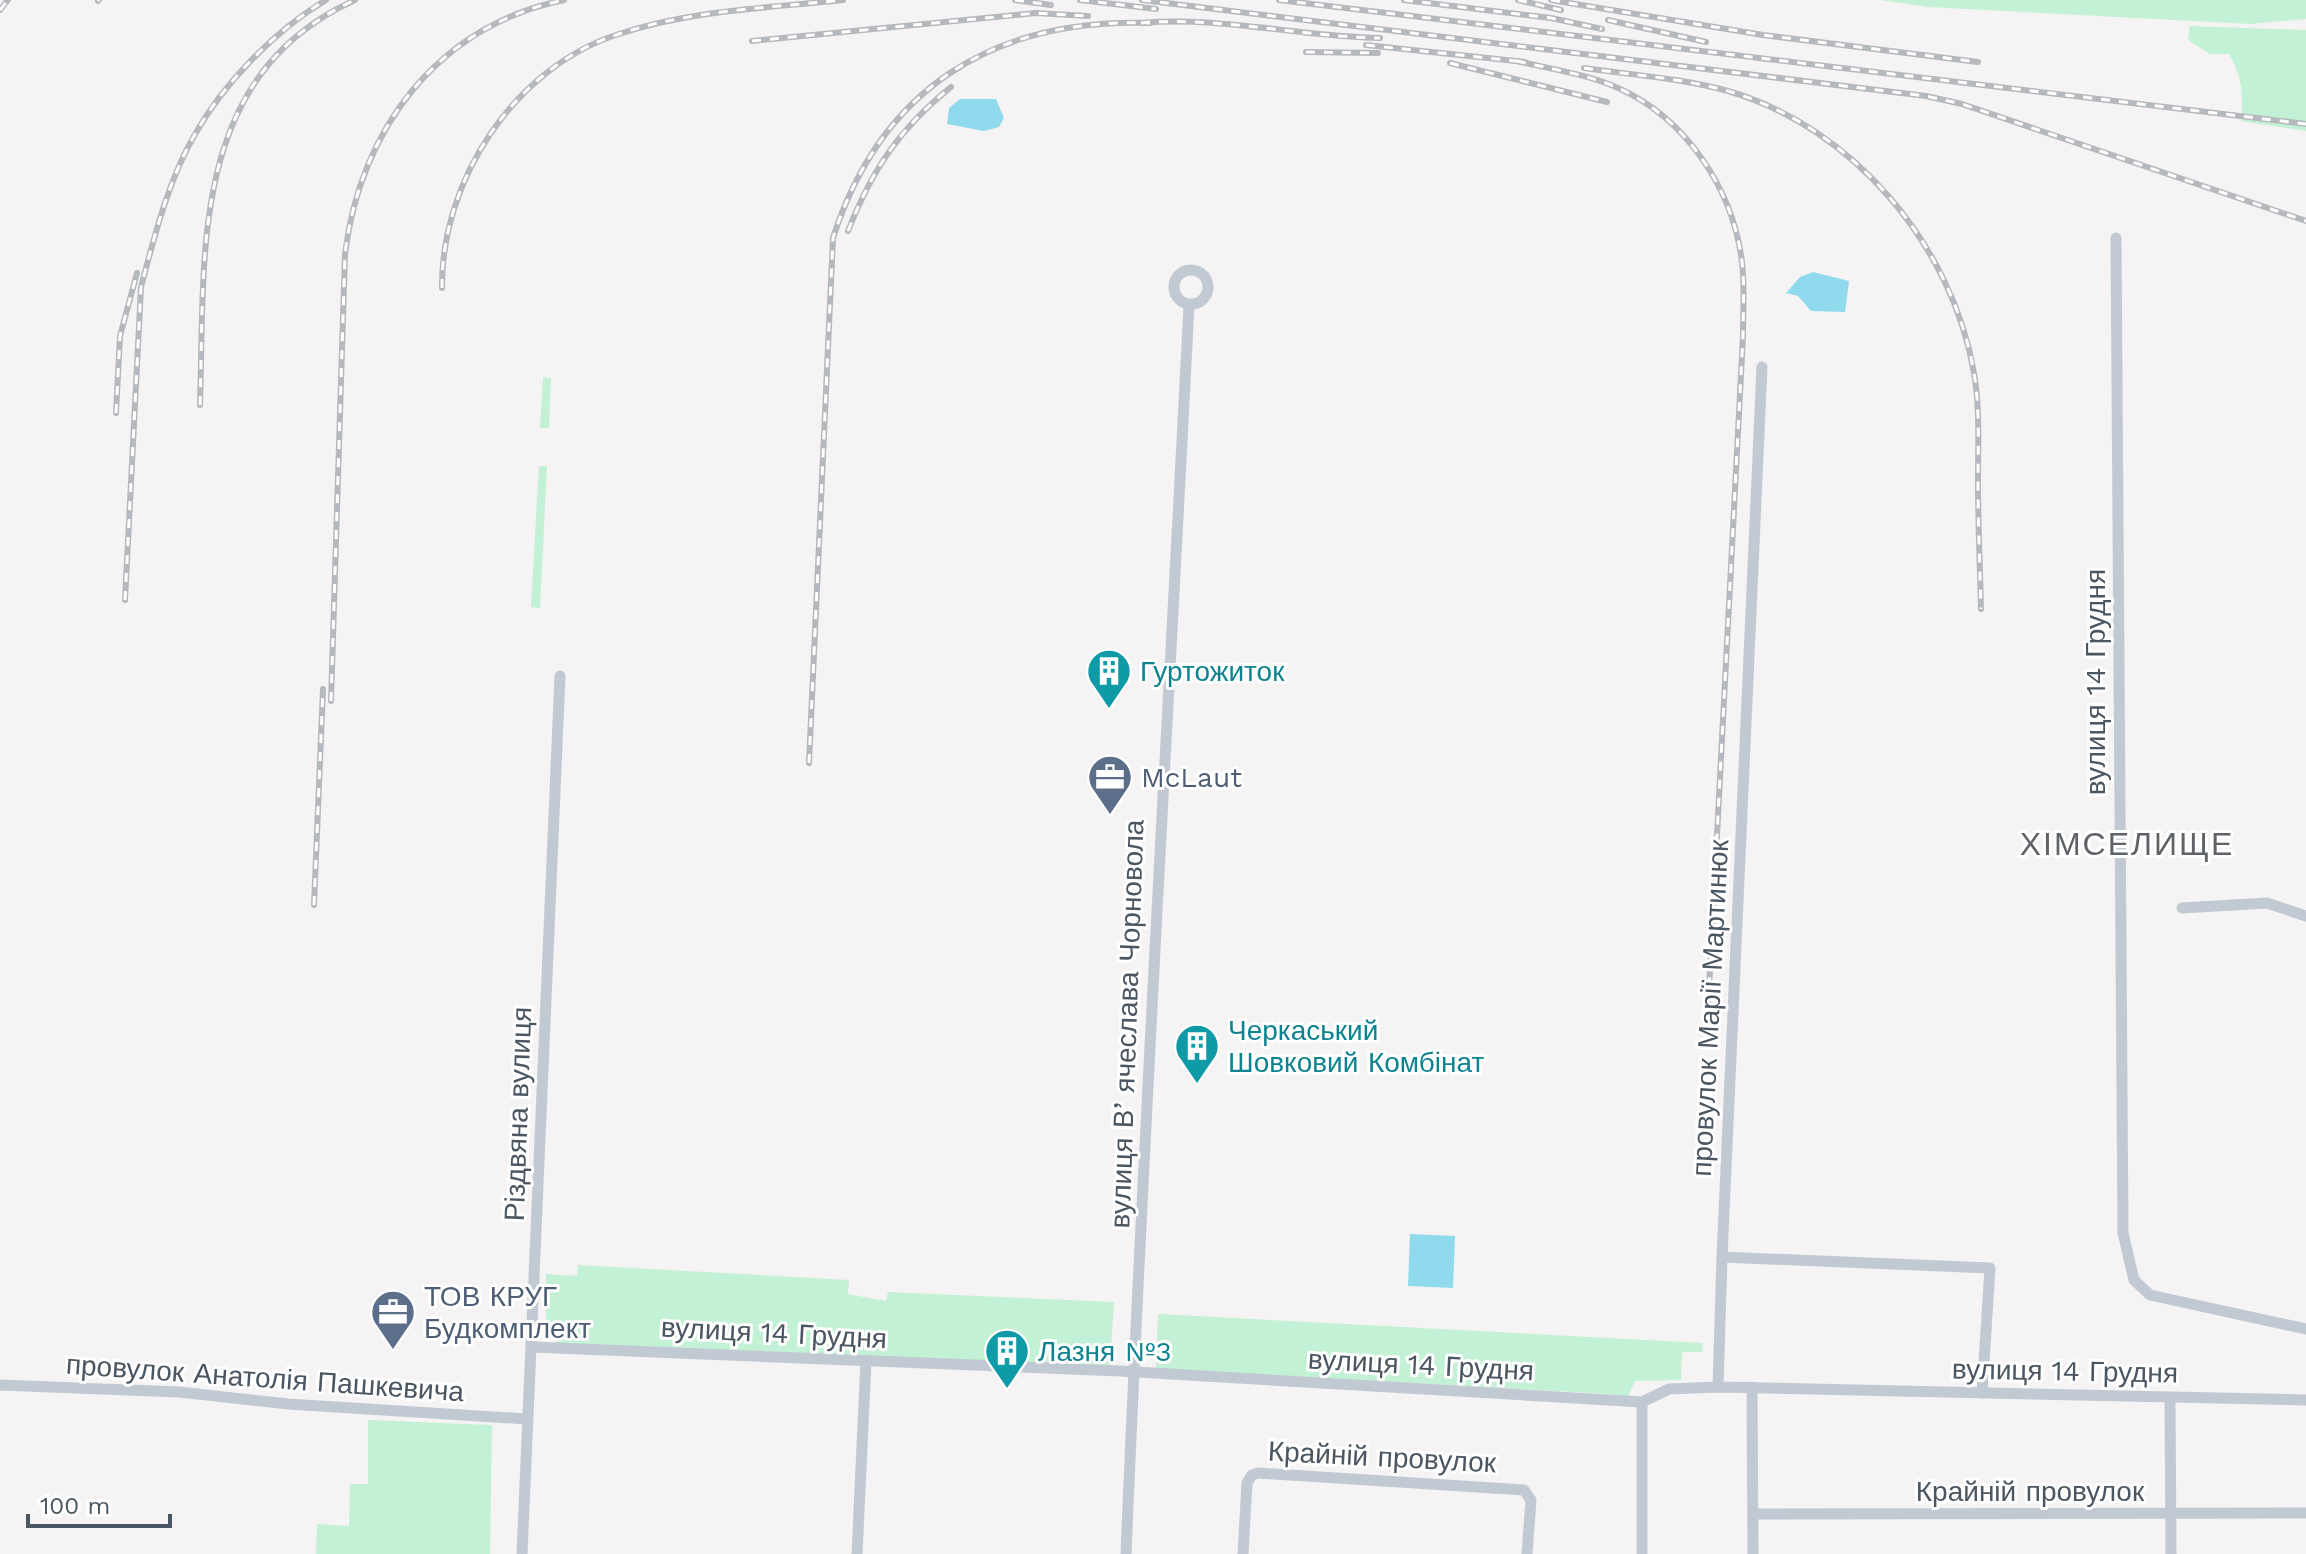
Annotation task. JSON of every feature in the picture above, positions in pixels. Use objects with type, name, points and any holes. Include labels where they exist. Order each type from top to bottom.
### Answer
[{"type":"street","name":"вулиця 14 Грудня","points":[[2116,238],[2123,1233],[2134,1280],[2150,1295],[2306,1329]]},
{"type":"street","name":"вулиця Вʼячеслава Чорновола","points":[[1126,1554],[1146,1071],[1189,305]]},
{"type":"street","name":"провулок Марії Мартинюк","points":[[1718,1387],[1762,367]]},
{"type":"street","name":"Різдвяна вулиця","points":[[522,1554],[560,676]]},
{"type":"street","points":[[2182,908],[2267,903],[2306,916]]},
{"type":"street","points":[[1722,1257],[1990,1268],[1982,1393]]},
{"type":"street","name":"вулиця 14 Грудня","points":[[532,1347],[1135,1372],[1642,1402],[1669,1389],[1718,1387],[2306,1400]]},
{"type":"street","points":[[857,1554],[866,1361]]},
{"type":"street","name":"провулок Анатолія Пашкевича","points":[[0,1385],[179,1392],[288,1404],[527,1419]]},
{"type":"street","points":[[1752,1387],[1753,1554]]},
{"type":"street","points":[[2170,1398],[2171,1554]]},
{"type":"street","points":[[1642,1402],[1642,1554]]},
{"type":"street","name":"Крайній провулок","points":[[1243,1554],[1247,1483],[1252,1475],[1258,1473],[1524,1490],[1531,1500],[1527,1554]]},
{"type":"street","name":"Крайній провулок","points":[[1753,1514],[2306,1513]]},
{"type":"green space","points":[[1881,0],[2306,0],[2306,19],[2250,24],[1928,7]]},
{"type":"green space","points":[[2190,26],[2306,30],[2306,131],[2241,121],[2241,87],[2229,54],[2210,54],[2188,40]]},
{"type":"green space","points":[[543,377],[551,378],[549,428],[540,428]]},
{"type":"green space","points":[[539,466],[547,466],[540,608],[531,607]]},
{"type":"green space","points":[[578,1265],[849,1280],[848,1294],[886,1301],[888,1292],[1114,1302],[1110,1366],[557,1343],[546,1331],[546,1274],[577,1276]]},
{"type":"green space","points":[[1158,1314],[1703,1343],[1702,1352],[1682,1352],[1681,1380],[1635,1381],[1628,1396],[1156,1369]]},
{"type":"green space","points":[[368,1420],[492,1425],[490,1554],[316,1554],[317,1524],[349,1526],[350,1484],[368,1484]]},
{"type":"water","points":[[960,99],[996,99],[1004,118],[999,127],[984,131],[947,124],[949,108]]},
{"type":"water","points":[[1813,272],[1849,281],[1845,312],[1811,311],[1798,296],[1786,293],[1800,277]]},
{"type":"water","points":[[1410,1234],[1455,1236],[1453,1288],[1408,1286]]},
{"type":"railway","points":[[0,10],[8,0]]},
{"type":"railway","points":[[125,600],[141,287],[163,210],[185,153],[220,97],[269,43],[326,0]]},
{"type":"railway","points":[[200,405],[207,230],[217,174],[234,121],[261,74],[301,33],[355,0]]},
{"type":"railway","points":[[331,701],[345,254],[354,209],[368,166],[387,126],[412,90],[443,59],[478,33],[519,13],[564,0]]},
{"type":"railway","points":[[442,288],[445,248],[454,208],[470,169],[491,133],[517,101],[547,73],[581,50],[646,26],[730,11],[843,0]]},
{"type":"railway","points":[[1015,0],[1051,5]]},
{"type":"railway","points":[[1080,0],[1156,9]]},
{"type":"railway","points":[[1142,0],[1926,96],[1962,104],[2306,221]]},
{"type":"railway","points":[[1279,0],[2306,124]]},
{"type":"railway","points":[[1404,0],[1551,18],[1602,29]]},
{"type":"railway","points":[[1518,0],[1561,10]]},
{"type":"railway","points":[[1551,0],[1763,35],[1978,62]]},
{"type":"railway","points":[[752,41],[1036,13],[1088,16]]},
{"type":"railway","points":[[1608,20],[1706,42]]},
{"type":"railway","points":[[1141,23],[1201,22],[1380,38]]},
{"type":"railway","points":[[809,763],[833,238],[854,185],[881,140],[913,103],[951,72],[994,49],[1041,33],[1094,25],[1150,23]]},
{"type":"railway","points":[[1366,45],[1525,62]]},
{"type":"railway","points":[[1306,52],[1378,53]]},
{"type":"railway","points":[[1517,61],[1606,83],[1642,101],[1665,118],[1685,137],[1717,183],[1737,235],[1743,271],[1743,336],[1707,1027]]},
{"type":"railway","points":[[1450,63],[1607,102]]},
{"type":"railway","points":[[1584,68],[1710,87],[1774,108],[1816,132],[1855,162],[1890,198],[1919,237],[1944,280],[1962,326],[1974,373],[1978,413],[1981,609]]},
{"type":"railway","points":[[848,231],[867,189],[889,152],[916,119],[951,87]]},
{"type":"railway","points":[[116,413],[120,336],[137,273]]},
{"type":"railway","points":[[314,905],[323,689]]},
{"type":"place","name":"Гуртожиток","points":[[1109,710]]},
{"type":"place","name":"McLaut","points":[[1110,816]]},
{"type":"place","name":"Черкаський Шовковий Комбінат","points":[[1197,1085]]},
{"type":"place","name":"ТОВ КРУГ Будкомплект","points":[[393,1351]]},
{"type":"place","name":"Лазня №3","points":[[1007,1390]]},
{"type":"district","name":"ХІМСЕЛИЩЕ","points":[[2127,844]]}]
